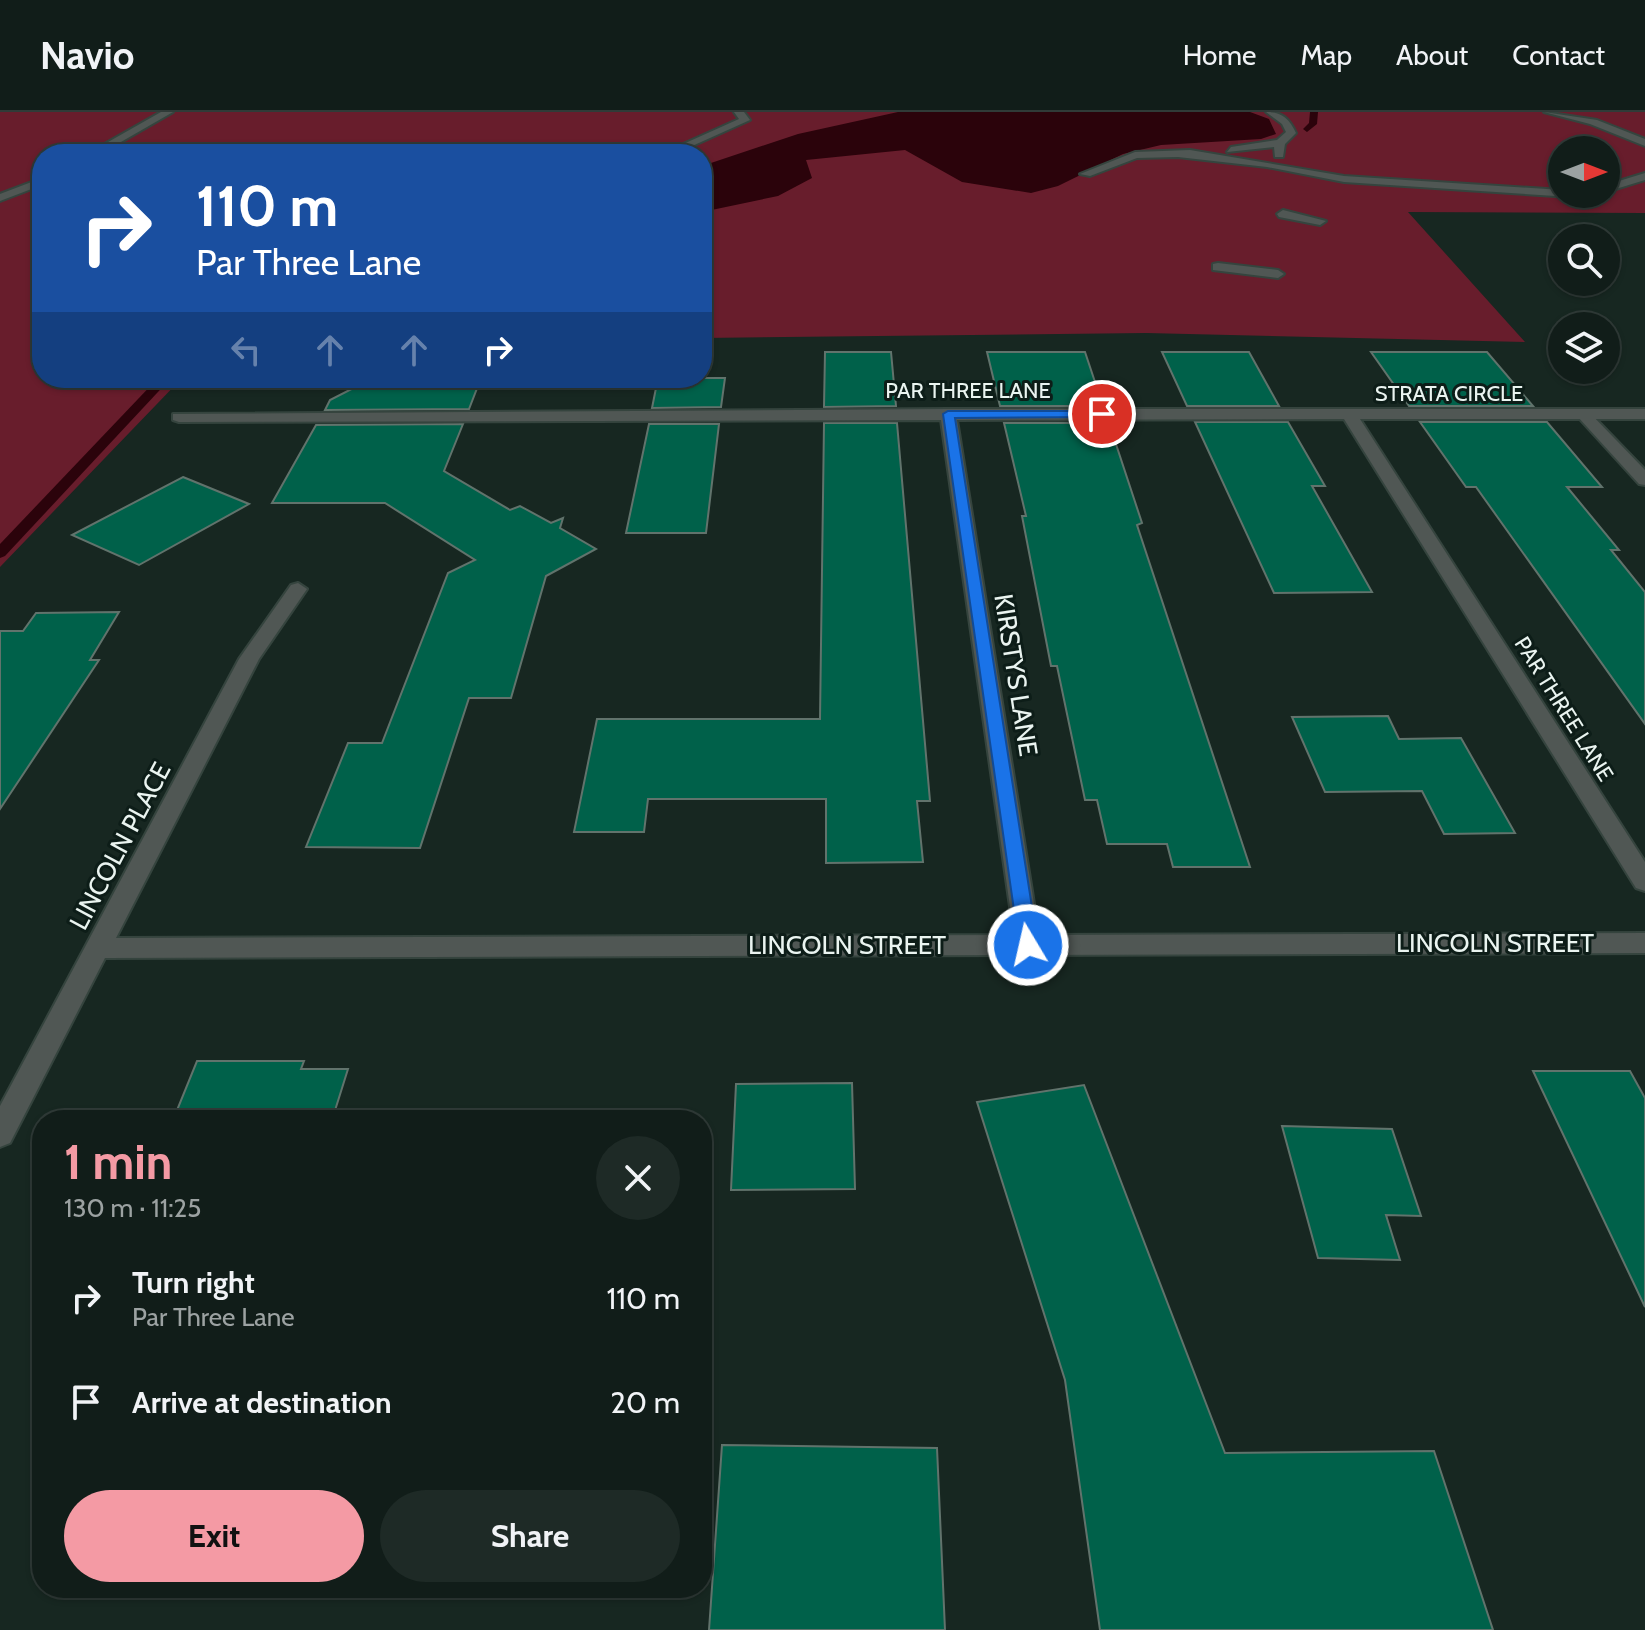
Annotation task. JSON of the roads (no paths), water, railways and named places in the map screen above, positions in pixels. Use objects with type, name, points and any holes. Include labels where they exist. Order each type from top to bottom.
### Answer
[{"type":"street","points":[[110,144],[168,112]]},
{"type":"street","points":[[689,144],[745,120],[739,112]]},
{"type":"street","points":[[1086,174],[1135,155],[1225,151],[1280,143],[1291,133],[1286,122],[1271,112]]},
{"type":"street","points":[[1549,112],[1593,122],[1645,143]]},
{"type":"street","points":[[1280,143],[1279,156],[1293,169]]},
{"type":"street","points":[[1175,153],[1344,179],[1548,192]]},
{"type":"street","points":[[1620,184],[1645,176]]},
{"type":"street","points":[[0,198],[32,185]]},
{"type":"street","points":[[1283,214],[1320,221]]},
{"type":"street","points":[[1218,267],[1278,274]]},
{"type":"street","name":"KIRSTYS LANE","points":[[948,414],[1028,945]]},
{"type":"street","points":[[1583,414],[1645,480]]},
{"type":"street","name":"STRATA CIRCLE","points":[[1349,415],[1645,414]]},
{"type":"street","name":"PAR THREE LANE","points":[[179,417],[1349,415],[1645,882]]},
{"type":"street","name":"LINCOLN PLACE","points":[[0,1134],[249,659],[298,589]]},
{"type":"street","name":"LINCOLN STREET","points":[[97,948],[1645,943]]},
{"type":"waterway","points":[[1307,129],[1313,124],[1314,112]]},
{"type":"waterway","points":[[0,553],[156,388]]}]
